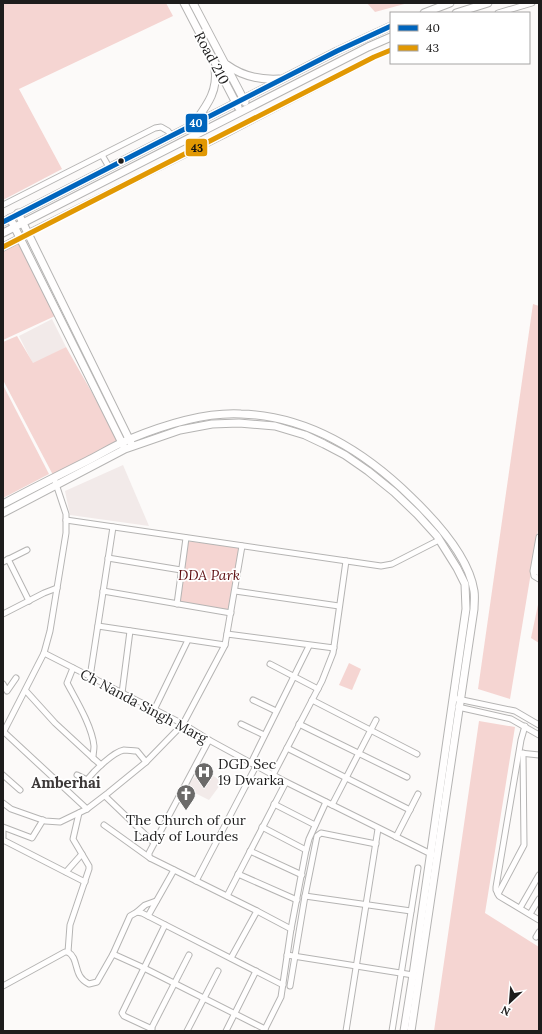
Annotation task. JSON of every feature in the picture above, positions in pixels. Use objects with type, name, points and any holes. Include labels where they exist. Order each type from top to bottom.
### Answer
[{"type":"street","name":"Road 210","points":[[184,3],[240,112]]},
{"type":"street","name":"Road 210","points":[[193,3],[248,108]]},
{"type":"street","points":[[427,12],[450,3]]},
{"type":"street","points":[[459,12],[488,3]]},
{"type":"street","points":[[501,12],[532,3]]},
{"type":"street","points":[[128,444],[21,238],[15,227],[6,220],[284,78],[388,28]]},
{"type":"street","points":[[3,233],[390,37]]},
{"type":"street","points":[[3,247],[374,57],[390,50]]},
{"type":"street","points":[[194,124],[215,87],[215,64]]},
{"type":"street","points":[[225,64],[235,71],[261,79],[284,78]]},
{"type":"street","points":[[3,205],[155,128],[161,127],[168,131],[171,135]]},
{"type":"street","points":[[102,155],[109,167]]},
{"type":"street","points":[[18,213],[128,444]]},
{"type":"street","points":[[3,504],[54,478],[179,422],[212,416],[241,414],[277,418],[308,427],[349,448],[374,465],[399,485],[444,532],[465,564],[474,592],[474,609],[460,707],[413,975],[411,1031]]},
{"type":"street","points":[[3,513],[128,444],[180,430],[212,424],[239,423],[275,426],[305,435],[345,455],[394,492],[430,528],[457,568],[465,584],[466,609],[452,702],[434,855],[412,1000],[404,1031]]},
{"type":"street","points":[[54,478],[66,514],[66,533],[50,631],[44,653],[26,691],[3,733],[87,809]]},
{"type":"street","points":[[66,520],[386,566],[439,540]]},
{"type":"street","points":[[430,528],[436,522]]},
{"type":"street","points":[[90,677],[113,527]]},
{"type":"street","points":[[539,537],[533,571],[534,576],[539,577]]},
{"type":"street","points":[[176,604],[186,538]]},
{"type":"street","points":[[3,803],[11,809],[43,820],[60,822],[87,809],[105,796],[146,762],[183,724],[225,645],[242,546]]},
{"type":"street","points":[[27,550],[6,561],[29,601]]},
{"type":"street","points":[[108,558],[181,570]]},
{"type":"street","points":[[539,559],[536,570],[539,577]]},
{"type":"street","points":[[273,775],[318,689],[334,648],[346,561]]},
{"type":"street","points":[[3,614],[47,591],[57,588]]},
{"type":"street","points":[[103,591],[231,613]]},
{"type":"street","points":[[235,591],[339,606]]},
{"type":"street","points":[[98,626],[225,645]]},
{"type":"street","points":[[122,693],[130,631]]},
{"type":"street","points":[[227,634],[309,646],[334,648]]},
{"type":"street","points":[[154,710],[188,640]]},
{"type":"street","points":[[251,763],[309,646]]},
{"type":"street","name":"Ch Nanda Singh Marg","points":[[44,653],[183,724],[286,782],[378,829],[434,855]]},
{"type":"street","points":[[270,664],[318,689]]},
{"type":"street","points":[[73,668],[66,683],[81,709],[94,746],[93,758],[95,760]]},
{"type":"street","points":[[3,684],[8,691],[16,678]]},
{"type":"street","points":[[26,691],[55,724],[101,765]]},
{"type":"street","points":[[452,702],[461,699],[515,711],[539,726]]},
{"type":"street","points":[[254,700],[276,712]]},
{"type":"street","points":[[312,700],[417,754]]},
{"type":"street","points":[[452,702],[460,707],[503,717],[525,726],[539,735]]},
{"type":"street","points":[[332,805],[376,720]]},
{"type":"street","points":[[241,724],[264,735]]},
{"type":"street","points":[[299,724],[407,777]]},
{"type":"street","points":[[498,894],[524,848],[521,740],[525,726]]},
{"type":"street","points":[[150,858],[149,855],[154,843],[209,740]]},
{"type":"street","points":[[287,748],[410,810]]},
{"type":"street","points":[[77,775],[87,780],[107,760],[123,750],[137,751],[146,762]]},
{"type":"street","points":[[521,753],[539,755]]},
{"type":"street","points":[[521,753],[496,887],[498,894],[539,920]]},
{"type":"street","points":[[196,881],[256,766]]},
{"type":"street","points":[[3,775],[20,790]]},
{"type":"street","points":[[226,896],[286,782]]},
{"type":"street","points":[[396,837],[418,794]]},
{"type":"street","points":[[105,796],[154,843]]},
{"type":"street","points":[[113,954],[175,983],[264,1030],[281,997],[291,929],[306,850],[309,839],[326,802]]},
{"type":"street","points":[[274,804],[315,825]]},
{"type":"street","points":[[79,813],[73,839],[89,867],[70,925],[68,952],[73,957],[81,979],[89,984],[97,982],[113,954],[130,916],[156,901]]},
{"type":"street","points":[[43,820],[32,838],[3,828],[3,838],[85,882]]},
{"type":"street","points":[[104,825],[150,858],[291,929]]},
{"type":"street","points":[[262,827],[306,850]]},
{"type":"street","points":[[346,1031],[378,829]]},
{"type":"street","points":[[290,986],[304,896],[318,834],[321,833],[376,844]]},
{"type":"street","points":[[250,851],[302,875]]},
{"type":"street","points":[[66,872],[82,854]]},
{"type":"street","points":[[392,1031],[418,868]]},
{"type":"street","points":[[148,916],[174,870]]},
{"type":"street","points":[[238,874],[297,900]]},
{"type":"street","points":[[520,908],[539,875]]},
{"type":"street","points":[[304,896],[411,911]]},
{"type":"street","points":[[530,914],[539,899]]},
{"type":"street","points":[[231,958],[257,911]]},
{"type":"street","points":[[137,912],[148,916],[283,985]]},
{"type":"street","points":[[165,925],[122,1013],[124,1016],[151,1030],[189,955]]},
{"type":"street","points":[[3,986],[65,952],[68,952]]},
{"type":"street","points":[[287,956],[413,975]]},
{"type":"street","points":[[187,1031],[218,971]]},
{"type":"street","points":[[226,1031],[256,971]]},
{"type":"shaded area","points":[[52,319],[66,347],[33,364],[19,336]]},
{"type":"shaded area","points":[[123,465],[149,526],[70,515],[65,491]]},
{"type":"shaded area","points":[[201,770],[223,781],[209,800],[185,788]]},
{"type":"green space","points":[[3,3],[166,3],[173,16],[19,89],[62,169],[3,200]]},
{"type":"green space","points":[[367,3],[408,3],[375,12]]},
{"type":"green space","points":[[19,241],[55,316],[3,340],[3,249]]},
{"type":"green space","points":[[533,304],[539,306],[539,524],[510,699],[478,689]]},
{"type":"green space","points":[[17,336],[33,363],[66,347],[120,442],[53,475],[3,380],[3,342]]},
{"type":"green space","points":[[3,385],[49,474],[3,498]]},
{"type":"green space","name":"DDA Park","points":[[185,541],[241,547],[231,612],[178,603]]},
{"type":"green space","points":[[539,600],[539,643],[531,638]]},
{"type":"green space","points":[[349,663],[361,669],[352,690],[339,685]]},
{"type":"green space","points":[[479,721],[515,727],[485,913],[539,947],[539,1031],[434,1031]]},
{"type":"transit line","name":"40","points":[[3,222],[337,51],[390,26]]},
{"type":"transit line","name":"43","points":[[3,247],[374,57],[390,50]]},
{"type":"place","name":"DGD Sec 19 Dwarka","points":[[204,789]]},
{"type":"place","name":"The Church of our Lady of Lourdes","points":[[186,811]]},
{"type":"district","name":"Amberhai","points":[[66,782]]}]
